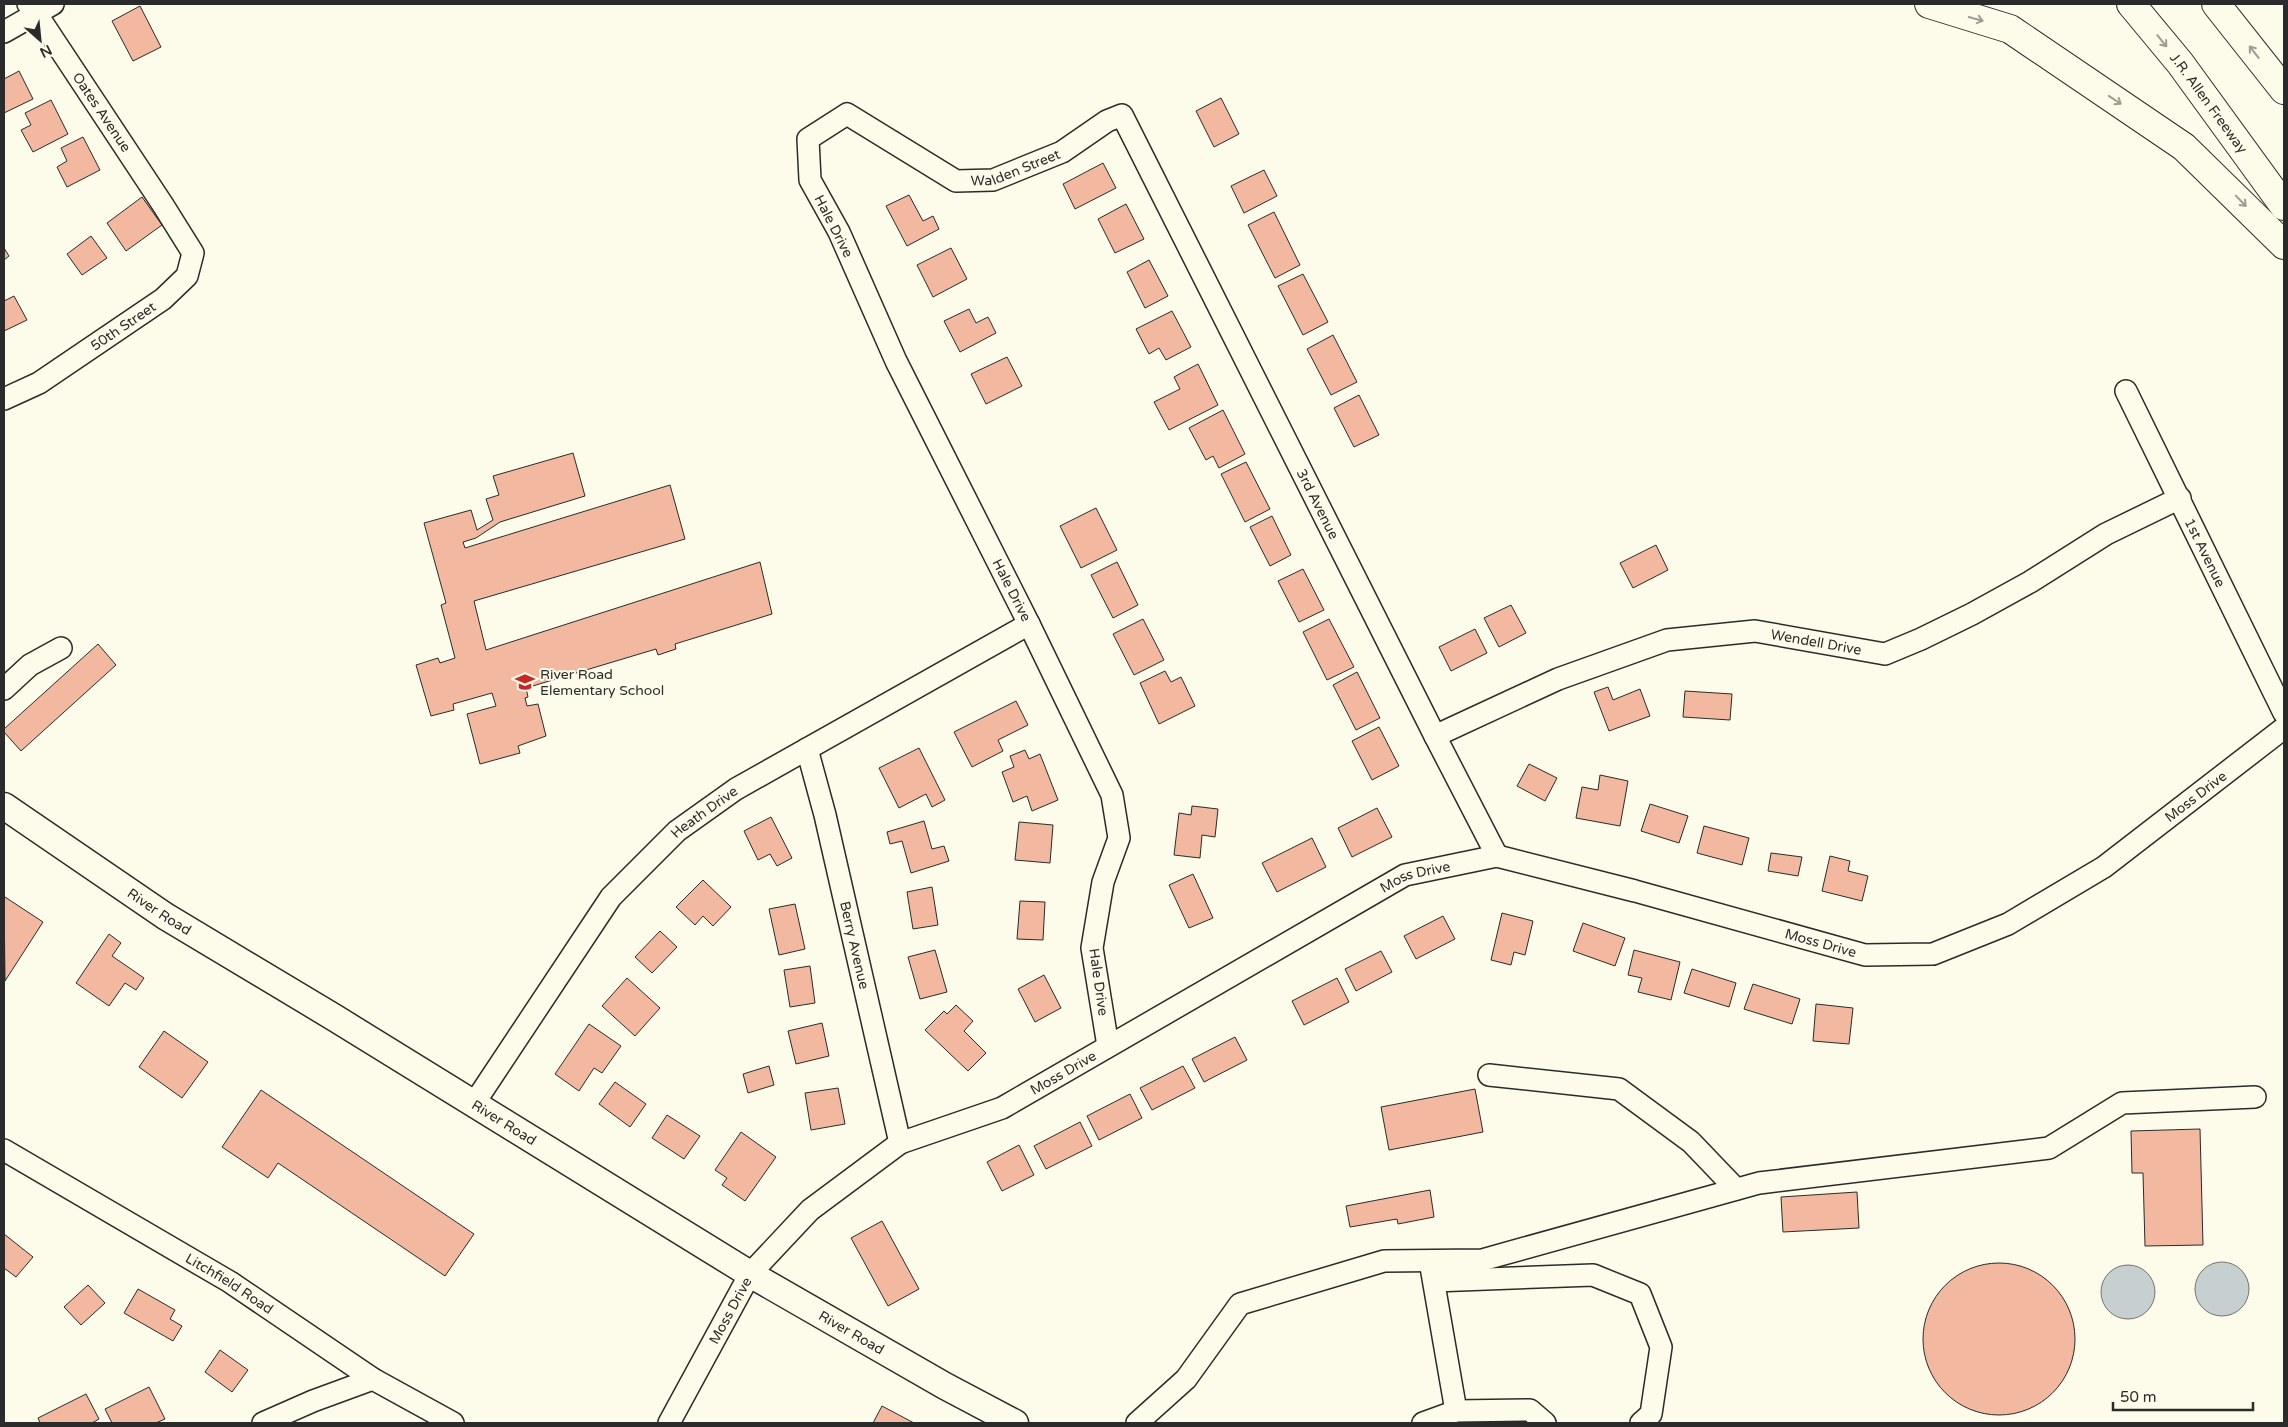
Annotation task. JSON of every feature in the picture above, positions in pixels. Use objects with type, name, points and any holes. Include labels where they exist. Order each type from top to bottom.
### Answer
[{"type":"highway","points":[[1929,4],[2010,29],[2184,147],[2284,245]]},
{"type":"highway","name":"J.R. Allen Freeway","points":[[2131,4],[2180,63],[2284,206]]},
{"type":"highway","points":[[2216,4],[2284,90]]},
{"type":"main road","name":"River Road","points":[[4,806],[165,916],[336,1018],[750,1274],[945,1386],[1014,1423]]},
{"type":"street","points":[[4,32],[39,7]]},
{"type":"street","name":"Oates Avenue","points":[[39,7],[174,223]]},
{"type":"street","name":"Walden Street","points":[[808,153],[808,139],[847,114],[956,180],[993,180],[1062,152],[1107,121],[1122,115],[1139,152]]},
{"type":"street","name":"3rd Avenue","points":[[1139,152],[1434,736],[1497,856]]},
{"type":"street","name":"Hale Drive","points":[[808,153],[810,180],[839,232],[896,361],[1029,624],[1112,795],[1119,838],[1103,882],[1092,948],[1108,1046]]},
{"type":"street","name":"50th Street","points":[[4,399],[39,383],[164,299],[187,276],[193,254],[174,223]]},
{"type":"street","name":"1st Avenue","points":[[2126,391],[2284,713]]},
{"type":"street","name":"Wendell Drive","points":[[1434,736],[1558,678],[1667,640],[1755,631],[1885,654],[1972,614],[2030,582],[2106,534],[2180,498]]},
{"type":"street","name":"Heath Drive","points":[[473,1104],[611,897],[677,831],[736,789],[1029,624]]},
{"type":"street","points":[[4,689],[30,665],[61,648]]},
{"type":"street","name":"Moss Drive","points":[[669,1423],[750,1274],[810,1210],[900,1143],[1002,1108],[1405,876],[1497,856],[1635,891],[1865,955],[1933,954],[2008,924],[2104,868],[2284,728]]},
{"type":"street","name":"Berry Avenue","points":[[807,749],[825,816],[900,1143]]},
{"type":"street","points":[[1488,1075],[1619,1089],[1691,1142],[1736,1189]]},
{"type":"street","points":[[1432,1271],[1482,1260],[1759,1183],[2049,1148],[2122,1103],[2256,1097]]},
{"type":"street","name":"Litchfield Road","points":[[4,1150],[230,1282],[373,1379],[453,1423]]},
{"type":"street","points":[[1137,1423],[1186,1379],[1240,1304],[1384,1261],[1432,1271],[1593,1275],[1640,1294],[1661,1347],[1651,1414],[1641,1423]]},
{"type":"street","points":[[1432,1271],[1456,1411]]},
{"type":"street","points":[[263,1423],[313,1401],[373,1379]]},
{"type":"street","points":[[1423,1423],[1456,1411],[1530,1410],[1545,1423]]},
{"type":"shaded area","points":[[2222,1262],[2232,1264],[2241,1270],[2247,1279],[2249,1289],[2247,1299],[2241,1308],[2232,1314],[2222,1316],[2212,1314],[2203,1308],[2197,1299],[2195,1289],[2197,1279],[2203,1270],[2212,1264]]},
{"type":"shaded area","points":[[2123,1265],[2133,1265],[2143,1269],[2151,1277],[2155,1292],[2151,1307],[2143,1315],[2133,1319],[2123,1319],[2113,1315],[2105,1307],[2101,1297],[2101,1287],[2105,1277],[2113,1269]]},
{"type":"building","points":[[140,6],[161,47],[133,61],[112,21]]},
{"type":"building","points":[[19,71],[33,99],[4,113],[4,79]]},
{"type":"building","points":[[1221,98],[1239,134],[1214,147],[1196,111]]},
{"type":"building","points":[[51,100],[68,134],[33,152],[21,130],[31,125],[25,113]]},
{"type":"building","points":[[83,137],[100,170],[67,187],[57,167],[67,161],[61,148]]},
{"type":"building","points":[[1103,163],[1116,188],[1075,209],[1063,184]]},
{"type":"building","points":[[1264,170],[1277,196],[1244,213],[1231,186]]},
{"type":"building","points":[[909,195],[923,221],[933,216],[939,229],[907,246],[886,206]]},
{"type":"building","points":[[142,197],[162,225],[126,251],[107,223]]},
{"type":"building","points":[[1126,204],[1144,239],[1115,253],[1098,219]]},
{"type":"building","points":[[1274,212],[1300,265],[1275,278],[1248,225]]},
{"type":"building","points":[[91,236],[107,258],[82,275],[67,254]]},
{"type":"building","points":[[4,248],[9,256],[4,260]]},
{"type":"building","points":[[951,248],[967,279],[933,297],[917,265]]},
{"type":"building","points":[[1149,260],[1168,296],[1145,308],[1127,272]]},
{"type":"building","points":[[1303,274],[1328,322],[1303,335],[1278,286]]},
{"type":"building","points":[[14,296],[27,320],[4,331],[4,301]]},
{"type":"building","points":[[969,309],[976,323],[988,317],[996,333],[960,352],[944,321]]},
{"type":"building","points":[[1172,311],[1191,347],[1166,360],[1159,348],[1149,354],[1136,329]]},
{"type":"building","points":[[1333,335],[1357,382],[1331,395],[1307,349]]},
{"type":"building","points":[[1007,357],[1022,386],[986,404],[971,374]]},
{"type":"building","points":[[1198,364],[1218,405],[1169,430],[1154,402],[1180,389],[1174,377]]},
{"type":"building","points":[[1359,395],[1379,435],[1354,447],[1334,408]]},
{"type":"building","points":[[1223,410],[1245,454],[1219,468],[1213,456],[1206,460],[1189,428]]},
{"type":"building","points":[[573,453],[585,496],[500,522],[476,538],[463,542],[465,548],[670,485],[685,539],[474,601],[486,650],[760,562],[772,614],[675,644],[676,649],[658,655],[656,649],[526,688],[528,697],[525,698],[527,706],[538,704],[546,736],[518,746],[520,753],[480,764],[467,714],[496,706],[492,693],[453,704],[454,710],[431,716],[416,665],[438,658],[440,663],[455,658],[441,605],[446,603],[424,523],[471,510],[477,530],[493,520],[486,499],[499,495],[493,476]]},
{"type":"building","points":[[1246,462],[1270,509],[1245,522],[1221,474]]},
{"type":"building","points":[[1096,508],[1117,550],[1081,568],[1060,526]]},
{"type":"building","points":[[1272,516],[1291,555],[1270,566],[1250,527]]},
{"type":"building","points":[[1656,545],[1668,570],[1633,588],[1620,563]]},
{"type":"building","points":[[1117,562],[1138,605],[1113,618],[1091,575]]},
{"type":"building","points":[[1303,569],[1324,610],[1299,622],[1278,581]]},
{"type":"building","points":[[1511,605],[1526,633],[1499,647],[1484,618]]},
{"type":"building","points":[[1143,619],[1164,660],[1134,675],[1113,634]]},
{"type":"building","points":[[1329,619],[1354,667],[1327,680],[1303,632]]},
{"type":"building","points":[[1475,629],[1487,653],[1451,671],[1439,647]]},
{"type":"building","points":[[98,644],[116,665],[21,751],[4,732],[4,729]]},
{"type":"building","points":[[1165,671],[1171,682],[1181,677],[1195,706],[1159,724],[1140,683]]},
{"type":"building","points":[[1357,672],[1380,718],[1356,730],[1333,685]]},
{"type":"building","points":[[1608,687],[1613,700],[1640,689],[1650,716],[1609,731],[1594,692]]},
{"type":"building","points":[[1685,691],[1732,694],[1730,720],[1683,717]]},
{"type":"building","points":[[1016,701],[1028,725],[998,740],[1003,751],[972,767],[954,732]]},
{"type":"building","points":[[1379,727],[1399,766],[1372,780],[1352,741]]},
{"type":"building","points":[[919,748],[945,800],[932,807],[926,794],[899,808],[879,768]]},
{"type":"building","points":[[1025,750],[1029,759],[1040,754],[1058,800],[1032,811],[1027,796],[1013,802],[1002,772],[1014,767],[1010,756]]},
{"type":"building","points":[[1529,764],[1557,778],[1545,801],[1517,786]]},
{"type":"building","points":[[1600,775],[1628,781],[1620,826],[1576,818],[1582,787],[1598,790]]},
{"type":"building","points":[[1650,804],[1688,816],[1679,843],[1641,831]]},
{"type":"building","points":[[1192,806],[1218,809],[1215,837],[1202,835],[1200,858],[1174,855],[1179,813],[1191,815]]},
{"type":"building","points":[[1377,808],[1392,837],[1352,857],[1338,828]]},
{"type":"building","points":[[771,817],[792,858],[777,866],[770,854],[758,860],[744,831]]},
{"type":"building","points":[[924,821],[932,849],[944,846],[949,861],[911,873],[902,841],[890,844],[887,832]]},
{"type":"building","points":[[1019,822],[1053,825],[1050,863],[1015,860]]},
{"type":"building","points":[[1704,826],[1749,838],[1742,865],[1697,853]]},
{"type":"building","points":[[1312,838],[1326,867],[1277,892],[1262,863]]},
{"type":"building","points":[[1771,853],[1802,857],[1798,876],[1768,871]]},
{"type":"building","points":[[1830,856],[1850,861],[1848,871],[1868,876],[1862,901],[1822,891]]},
{"type":"building","points":[[1193,874],[1213,918],[1189,928],[1169,885]]},
{"type":"building","points":[[703,880],[731,907],[713,926],[703,916],[695,925],[676,907]]},
{"type":"building","points":[[932,887],[938,925],[913,929],[907,892]]},
{"type":"building","points":[[5,897],[43,922],[5,981],[4,899]]},
{"type":"building","points":[[1020,901],[1045,902],[1043,940],[1017,939]]},
{"type":"building","points":[[795,904],[805,949],[779,955],[769,909]]},
{"type":"building","points":[[1502,913],[1533,921],[1525,955],[1514,952],[1511,965],[1491,960]]},
{"type":"building","points":[[1443,916],[1455,939],[1416,959],[1404,936]]},
{"type":"building","points":[[1583,923],[1625,938],[1615,966],[1573,951]]},
{"type":"building","points":[[660,931],[677,947],[652,973],[635,957]]},
{"type":"building","points":[[109,934],[121,943],[112,956],[144,978],[136,990],[125,983],[109,1006],[76,983]]},
{"type":"building","points":[[935,950],[947,992],[920,999],[908,957]]},
{"type":"building","points":[[1634,950],[1680,962],[1671,1000],[1638,992],[1642,978],[1628,975]]},
{"type":"building","points":[[1381,951],[1392,972],[1356,991],[1345,969]]},
{"type":"building","points":[[810,966],[815,1003],[790,1007],[784,970]]},
{"type":"building","points":[[1692,969],[1736,983],[1729,1007],[1684,993]]},
{"type":"building","points":[[1044,975],[1061,1008],[1035,1022],[1018,989]]},
{"type":"building","points":[[627,978],[660,1008],[635,1036],[602,1006]]},
{"type":"building","points":[[1337,978],[1349,1002],[1304,1025],[1292,1001]]},
{"type":"building","points":[[1753,984],[1800,999],[1792,1024],[1744,1009]]},
{"type":"building","points":[[1816,1004],[1853,1008],[1849,1044],[1813,1041]]},
{"type":"building","points":[[956,1005],[973,1021],[964,1031],[986,1053],[968,1071],[925,1030],[944,1011],[947,1014]]},
{"type":"building","points":[[822,1023],[829,1056],[796,1064],[788,1031]]},
{"type":"building","points":[[589,1024],[621,1046],[602,1073],[594,1068],[579,1091],[555,1074]]},
{"type":"building","points":[[164,1031],[208,1062],[182,1098],[139,1067]]},
{"type":"building","points":[[1235,1037],[1247,1060],[1204,1082],[1192,1059]]},
{"type":"building","points":[[769,1066],[774,1085],[748,1093],[743,1074]]},
{"type":"building","points":[[1183,1066],[1195,1088],[1152,1110],[1140,1088]]},
{"type":"building","points":[[615,1082],[646,1104],[630,1127],[599,1104]]},
{"type":"building","points":[[838,1088],[845,1124],[811,1130],[805,1093]]},
{"type":"building","points":[[1475,1089],[1483,1132],[1389,1150],[1381,1107]]},
{"type":"building","points":[[261,1090],[474,1234],[445,1276],[278,1163],[268,1178],[222,1147]]},
{"type":"building","points":[[1130,1094],[1142,1118],[1099,1140],[1087,1116]]},
{"type":"building","points":[[667,1115],[700,1136],[684,1159],[652,1138]]},
{"type":"building","points":[[1080,1122],[1092,1146],[1046,1169],[1034,1146]]},
{"type":"building","points":[[2200,1129],[2203,1245],[2145,1246],[2143,1173],[2132,1173],[2131,1131]]},
{"type":"building","points":[[741,1132],[776,1157],[745,1201],[722,1185],[727,1178],[715,1170]]},
{"type":"building","points":[[1019,1145],[1034,1175],[1002,1191],[987,1162]]},
{"type":"building","points":[[1430,1190],[1434,1217],[1398,1224],[1397,1219],[1350,1227],[1346,1206]]},
{"type":"building","points":[[1857,1192],[1859,1228],[1783,1232],[1781,1197]]},
{"type":"building","points":[[882,1221],[919,1289],[888,1306],[851,1238]]},
{"type":"building","points":[[4,1234],[33,1257],[16,1277],[4,1268]]},
{"type":"building","points":[[1999,1263],[2014,1264],[2028,1269],[2053,1285],[2069,1310],[2074,1324],[2074,1354],[2069,1368],[2053,1393],[2028,1409],[2014,1414],[1999,1415],[1984,1414],[1970,1409],[1945,1393],[1929,1368],[1924,1354],[1923,1339],[1924,1324],[1929,1310],[1945,1285],[1970,1269],[1984,1264]]},
{"type":"building","points":[[88,1285],[105,1303],[81,1325],[64,1307]]},
{"type":"building","points":[[138,1289],[175,1310],[170,1319],[182,1326],[173,1341],[124,1313]]},
{"type":"building","points":[[220,1350],[248,1370],[232,1392],[205,1372]]},
{"type":"building","points":[[149,1387],[165,1419],[156,1423],[112,1423],[105,1409]]},
{"type":"building","points":[[86,1394],[99,1419],[92,1423],[40,1423],[38,1418]]},
{"type":"building","points":[[882,1406],[914,1423],[873,1423]]},
{"type":"place","name":"River Road Elementary School","points":[[525,682]]}]
